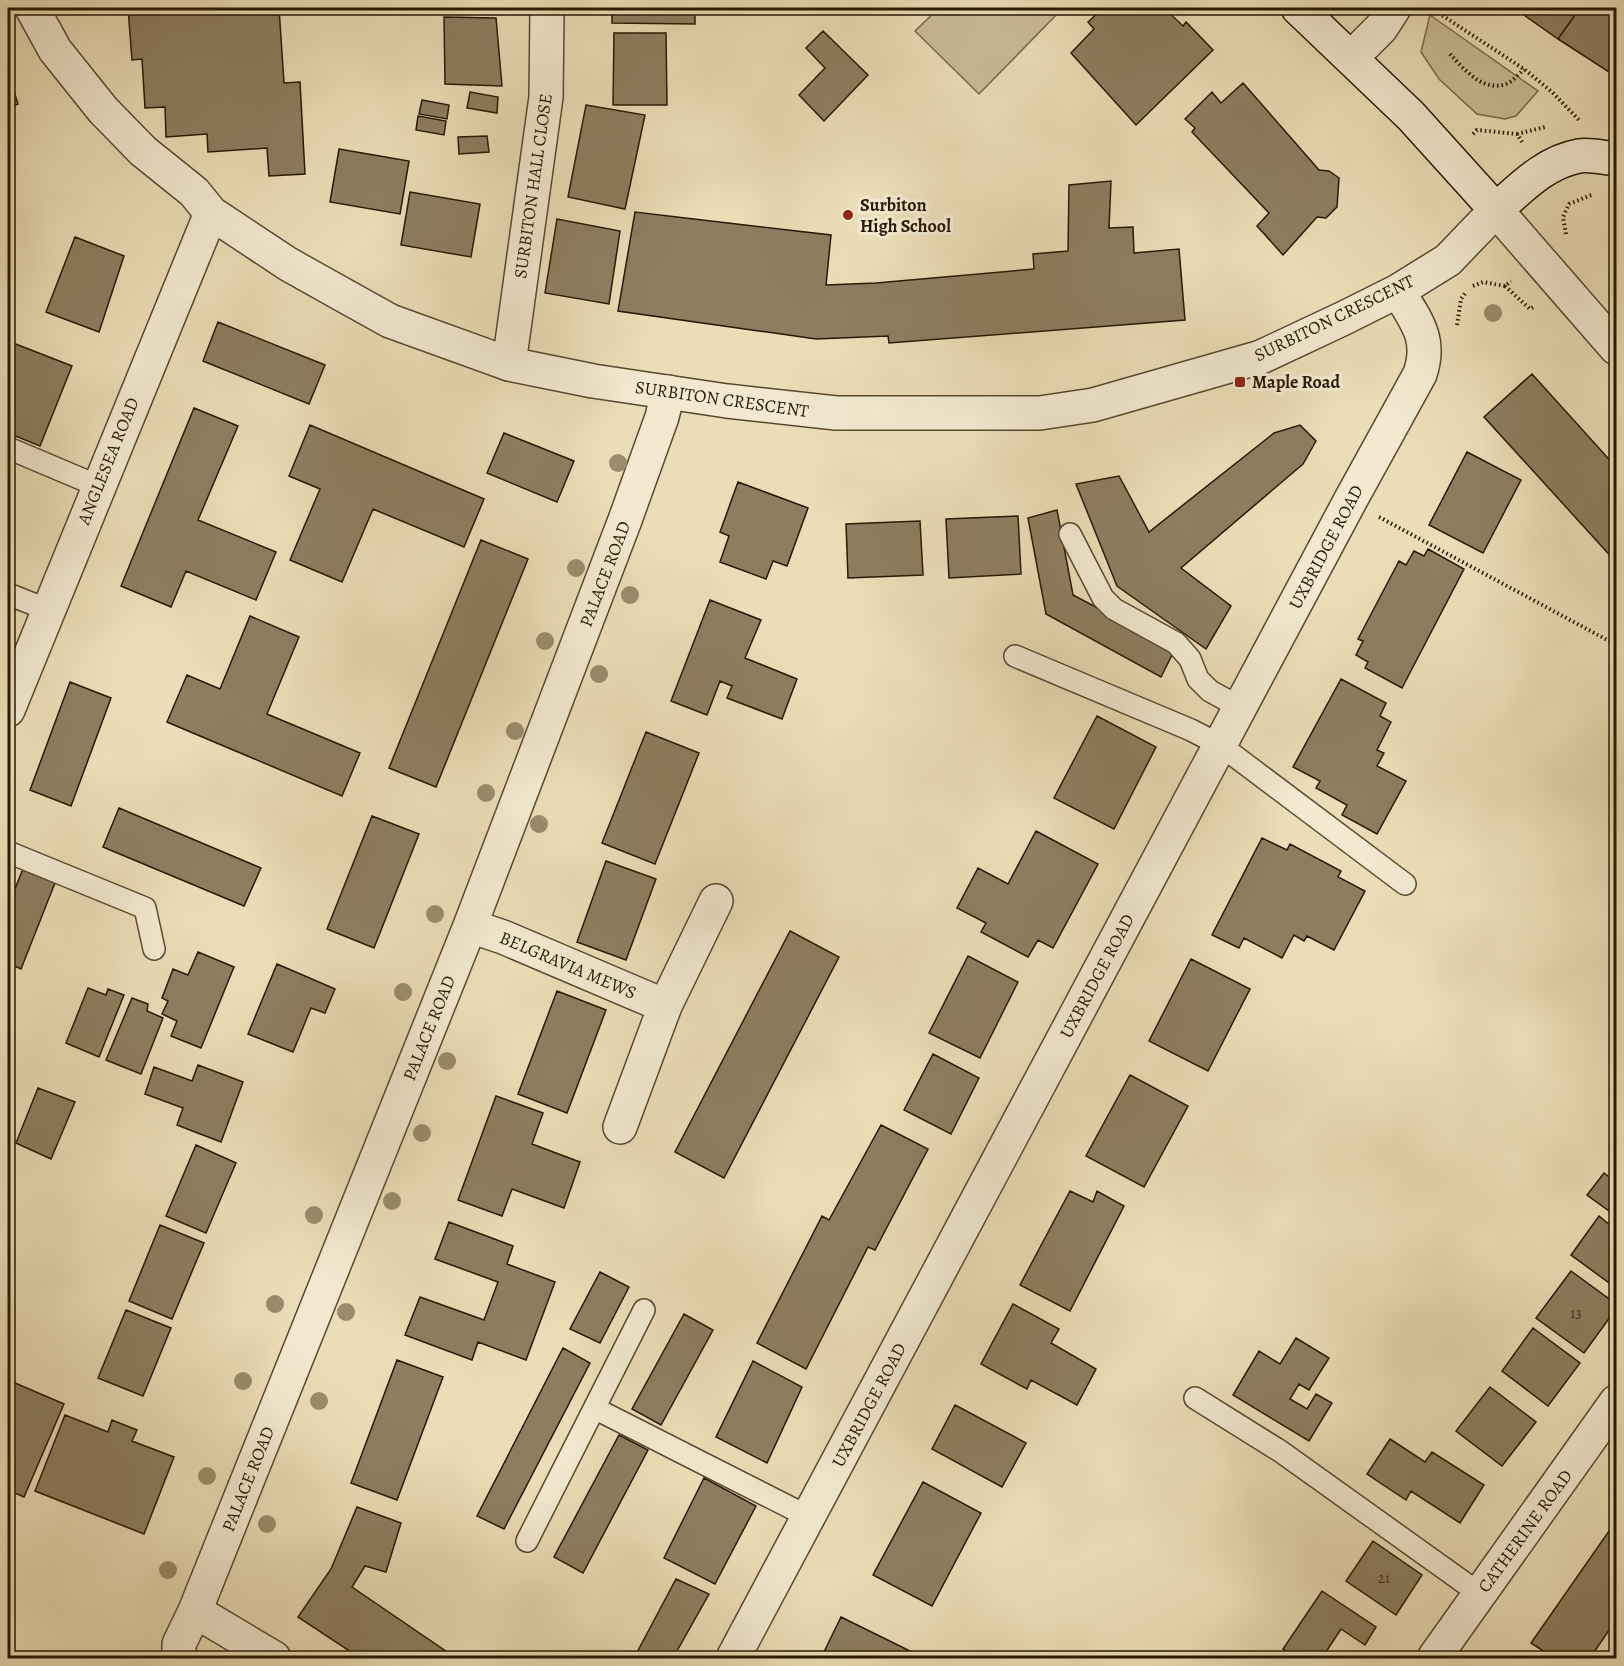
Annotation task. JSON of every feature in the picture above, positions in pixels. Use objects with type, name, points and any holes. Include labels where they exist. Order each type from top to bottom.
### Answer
[{"type":"street","name":"SURBITON CRESCENT","points":[[32,8],[56,50],[103,110],[143,151],[194,192],[211,213],[288,264],[390,321],[509,364],[593,381],[727,401],[836,413],[1040,413],[1093,405],[1261,357],[1398,291],[1448,260],[1496,210],[1531,179],[1562,160],[1581,156],[1617,159]]},
{"type":"street","name":"SURBITON HALL CLOSE","points":[[509,364],[546,97],[547,8]]},
{"type":"street","points":[[1298,8],[1449,156],[1617,348]]},
{"type":"street","points":[[1351,58],[1381,28],[1394,8]]},
{"type":"street","name":"ANGLESEA ROAD","points":[[8,710],[211,213]]},
{"type":"street","name":"UXBRIDGE ROAD","points":[[733,1659],[1350,501],[1420,374],[1426,358],[1425,344],[1418,324],[1398,291]]},
{"type":"street","name":"PALACE ROAD","points":[[179,1659],[179,1644],[195,1611],[470,926],[616,546],[663,417],[668,392]]},
{"type":"street","points":[[620,1127],[665,1006],[716,901]]},
{"type":"street","name":"BELGRAVIA MEWS","points":[[470,926],[503,937],[665,1006]]},
{"type":"street","name":"CATHERINE ROAD","points":[[1434,1659],[1617,1402]]},
{"type":"street","points":[[195,1611],[274,1659]]},
{"type":"lane","points":[[8,448],[98,486]]},
{"type":"lane","points":[[1070,534],[1103,598],[1114,609],[1176,643],[1190,659],[1198,679],[1210,691],[1240,708]]},
{"type":"lane","points":[[8,594],[48,610]]},
{"type":"lane","points":[[1015,656],[1191,730],[1220,746],[1405,884]]},
{"type":"lane","points":[[8,852],[145,908],[154,949]]},
{"type":"lane","points":[[527,1541],[596,1409],[644,1310]]},
{"type":"lane","points":[[1195,1398],[1280,1450],[1480,1594]]},
{"type":"lane","points":[[596,1409],[809,1517]]},
{"type":"path","points":[[1431,8],[1524,69],[1552,92],[1579,120]]},
{"type":"path","points":[[1450,54],[1470,75],[1488,86],[1506,84],[1524,69]]},
{"type":"path","points":[[1478,130],[1517,134],[1526,147]]},
{"type":"path","points":[[1561,239],[1566,234],[1563,217],[1569,204],[1592,194],[1600,194]]},
{"type":"path","points":[[1456,334],[1461,299],[1469,288],[1483,282],[1505,286],[1511,281]]},
{"type":"path","points":[[1350,501],[1611,642]]},
{"type":"shaded area","points":[[939,8],[1063,8],[979,94],[915,31]]},
{"type":"shaded area","points":[[1430,15],[1538,91],[1516,116],[1505,119],[1477,114],[1439,79],[1421,52]]},
{"type":"building","points":[[128,8],[279,8],[284,83],[300,82],[305,174],[269,176],[267,148],[208,152],[207,134],[166,137],[165,107],[145,108],[142,59],[132,60]]},
{"type":"building","points":[[612,8],[695,8],[695,24],[612,23]]},
{"type":"building","points":[[1103,8],[1164,8],[1183,26],[1186,22],[1213,50],[1136,125],[1071,53],[1094,29],[1088,22]]},
{"type":"building","points":[[1514,8],[1580,8],[1558,39]]},
{"type":"building","points":[[1580,8],[1616,8],[1616,63],[1609,72],[1558,39]]},
{"type":"building","points":[[444,17],[496,18],[502,86],[445,84]]},
{"type":"building","points":[[823,31],[868,75],[824,121],[799,95],[825,68],[806,48]]},
{"type":"building","points":[[614,33],[666,33],[667,105],[613,105]]},
{"type":"building","points":[[8,72],[18,104],[8,108]]},
{"type":"building","points":[[1243,83],[1319,170],[1329,171],[1339,178],[1337,207],[1326,218],[1317,217],[1283,255],[1257,226],[1269,213],[1192,132],[1195,128],[1185,119],[1212,92],[1221,103]]},
{"type":"building","points":[[470,92],[498,97],[497,113],[467,108]]},
{"type":"building","points":[[422,100],[449,105],[447,119],[419,114]]},
{"type":"building","points":[[586,105],[645,115],[625,209],[568,197]]},
{"type":"building","points":[[418,116],[446,121],[444,135],[416,130]]},
{"type":"building","points":[[487,136],[489,152],[459,154],[458,137]]},
{"type":"building","points":[[339,149],[409,161],[400,214],[330,202]]},
{"type":"building","points":[[1111,181],[1109,228],[1133,227],[1134,253],[1179,249],[1185,320],[889,343],[888,336],[816,339],[618,311],[635,212],[831,235],[826,285],[876,283],[1034,269],[1033,254],[1068,251],[1069,185]]},
{"type":"building","points":[[410,192],[480,204],[471,257],[401,245]]},
{"type":"building","points":[[557,219],[620,231],[609,304],[545,293]]},
{"type":"building","points":[[75,237],[124,256],[99,332],[46,312]]},
{"type":"building","points":[[218,322],[325,365],[309,404],[203,361]]},
{"type":"building","points":[[8,341],[72,366],[40,446],[8,433]]},
{"type":"building","points":[[1532,374],[1616,467],[1616,562],[1484,417]]},
{"type":"building","points":[[194,408],[238,426],[198,520],[276,552],[256,600],[186,571],[171,607],[121,586]]},
{"type":"building","points":[[310,425],[484,499],[464,547],[373,509],[342,582],[290,560],[320,489],[289,476]]},
{"type":"building","points":[[1300,425],[1316,441],[1303,464],[1181,568],[1231,606],[1206,649],[1117,586],[1076,484],[1119,476],[1149,532],[1274,433]]},
{"type":"building","points":[[504,433],[574,461],[557,502],[487,473]]},
{"type":"building","points":[[1467,452],[1521,480],[1483,553],[1429,525]]},
{"type":"building","points":[[738,482],[808,508],[787,566],[773,561],[766,579],[720,562],[729,536],[720,532]]},
{"type":"building","points":[[1057,510],[1073,595],[1175,649],[1161,677],[1046,614],[1028,518]]},
{"type":"building","points":[[1018,516],[1021,574],[949,578],[946,519]]},
{"type":"building","points":[[920,521],[923,575],[848,578],[846,524]]},
{"type":"building","points":[[481,540],[528,559],[436,787],[389,768]]},
{"type":"building","points":[[1428,549],[1464,569],[1402,688],[1365,668],[1368,662],[1356,655],[1363,641],[1358,639],[1399,561],[1406,565],[1414,551],[1424,556]]},
{"type":"building","points":[[710,600],[761,620],[745,658],[797,679],[782,719],[727,698],[732,686],[720,681],[707,715],[671,701]]},
{"type":"building","points":[[250,616],[299,637],[267,714],[360,753],[342,796],[167,722],[187,675],[220,689]]},
{"type":"building","points":[[1341,679],[1386,703],[1380,716],[1391,722],[1377,750],[1384,753],[1377,766],[1406,781],[1377,834],[1342,815],[1347,805],[1316,788],[1320,781],[1293,767]]},
{"type":"building","points":[[70,682],[111,698],[71,806],[30,790]]},
{"type":"building","points":[[1097,716],[1156,747],[1114,829],[1054,798]]},
{"type":"building","points":[[646,732],[699,753],[655,864],[602,843]]},
{"type":"building","points":[[119,808],[261,868],[244,906],[103,847]]},
{"type":"building","points":[[372,816],[419,834],[374,948],[327,929]]},
{"type":"building","points":[[1036,831],[1098,864],[1053,948],[1038,940],[1028,957],[981,932],[986,923],[957,908],[978,868],[1008,884]]},
{"type":"building","points":[[1262,838],[1287,850],[1290,844],[1341,871],[1338,877],[1365,891],[1334,950],[1307,936],[1304,941],[1294,935],[1282,958],[1244,938],[1239,948],[1212,935]]},
{"type":"building","points":[[606,861],[656,879],[626,960],[577,942]]},
{"type":"building","points":[[23,869],[55,883],[21,969],[8,963],[8,906]]},
{"type":"building","points":[[790,931],[839,957],[724,1178],[675,1152]]},
{"type":"building","points":[[198,952],[234,967],[201,1048],[171,1036],[177,1021],[162,1014],[168,1001],[162,998],[173,969],[188,975]]},
{"type":"building","points":[[968,956],[1018,982],[980,1058],[929,1033]]},
{"type":"building","points":[[1191,959],[1250,989],[1208,1071],[1149,1041]]},
{"type":"building","points":[[277,964],[335,989],[325,1013],[311,1008],[293,1052],[248,1034]]},
{"type":"building","points":[[88,988],[106,995],[108,989],[124,995],[99,1057],[66,1043]]},
{"type":"building","points":[[557,991],[606,1010],[567,1113],[518,1094]]},
{"type":"building","points":[[132,998],[148,1004],[147,1011],[163,1018],[141,1074],[106,1060]]},
{"type":"building","points":[[933,1054],[979,1078],[951,1134],[904,1110]]},
{"type":"building","points":[[198,1065],[243,1082],[221,1142],[177,1125],[183,1108],[145,1094],[154,1067],[192,1081]]},
{"type":"building","points":[[1130,1075],[1188,1106],[1144,1187],[1086,1156]]},
{"type":"building","points":[[38,1088],[75,1102],[51,1159],[16,1143]]},
{"type":"building","points":[[496,1096],[543,1113],[532,1144],[580,1162],[564,1208],[512,1189],[502,1216],[458,1200]]},
{"type":"building","points":[[881,1125],[928,1149],[875,1250],[868,1247],[806,1369],[757,1343],[822,1216],[829,1220]]},
{"type":"building","points":[[196,1145],[236,1163],[206,1233],[166,1216]]},
{"type":"building","points":[[1604,1173],[1616,1182],[1616,1216],[1587,1195]]},
{"type":"building","points":[[1070,1191],[1093,1202],[1097,1191],[1124,1206],[1070,1311],[1020,1285]]},
{"type":"building","points":[[1599,1216],[1616,1230],[1616,1288],[1571,1255]]},
{"type":"building","points":[[449,1222],[513,1246],[507,1264],[555,1282],[526,1360],[478,1342],[472,1360],[405,1335],[420,1297],[484,1320],[498,1282],[435,1259]]},
{"type":"building","points":[[160,1225],[204,1243],[172,1319],[129,1301]]},
{"type":"building","points":[[1571,1271],[1616,1304],[1616,1309],[1584,1353],[1536,1318]]},
{"type":"building","points":[[600,1272],[629,1287],[600,1343],[570,1329]]},
{"type":"building","points":[[1013,1304],[1059,1329],[1051,1343],[1096,1369],[1077,1405],[1031,1380],[1027,1389],[981,1364]]},
{"type":"building","points":[[126,1310],[171,1328],[143,1396],[98,1378]]},
{"type":"building","points":[[684,1314],[713,1330],[661,1425],[632,1409]]},
{"type":"building","points":[[1533,1328],[1580,1363],[1548,1406],[1502,1371]]},
{"type":"building","points":[[1296,1338],[1329,1358],[1309,1390],[1299,1384],[1290,1399],[1307,1409],[1316,1394],[1332,1403],[1309,1441],[1233,1395],[1259,1351],[1280,1364]]},
{"type":"building","points":[[563,1348],[590,1363],[504,1529],[477,1516]]},
{"type":"building","points":[[397,1360],[443,1377],[397,1500],[351,1483]]},
{"type":"building","points":[[753,1361],[802,1387],[767,1463],[716,1437]]},
{"type":"building","points":[[8,1380],[64,1404],[24,1497],[8,1490]]},
{"type":"building","points":[[1490,1387],[1536,1422],[1502,1466],[1456,1431]]},
{"type":"building","points":[[955,1405],[1026,1443],[1002,1487],[932,1449]]},
{"type":"building","points":[[65,1415],[108,1432],[112,1420],[137,1430],[132,1441],[174,1457],[144,1534],[35,1491]]},
{"type":"building","points":[[619,1435],[648,1450],[583,1573],[554,1557]]},
{"type":"building","points":[[1390,1439],[1425,1462],[1432,1452],[1484,1485],[1460,1523],[1411,1491],[1406,1500],[1367,1474]]},
{"type":"building","points":[[704,1478],[756,1506],[715,1584],[664,1558]]},
{"type":"building","points":[[923,1482],[981,1513],[932,1606],[873,1575]]},
{"type":"building","points":[[357,1507],[401,1523],[386,1572],[365,1566],[352,1587],[456,1658],[360,1658],[298,1617],[331,1569]]},
{"type":"building","points":[[1616,1521],[1616,1620],[1590,1658],[1554,1658],[1531,1643]]},
{"type":"building","points":[[1373,1541],[1422,1575],[1396,1615],[1346,1581]]},
{"type":"building","points":[[676,1579],[709,1594],[673,1658],[634,1658]]},
{"type":"building","points":[[1322,1591],[1376,1627],[1365,1645],[1341,1629],[1322,1658],[1298,1658],[1283,1649]]},
{"type":"building","points":[[841,1617],[924,1658],[821,1658]]},
{"type":"place","name":"Surbiton High School","points":[[848,215]]},
{"type":"place","name":"Maple Road","points":[[1240,382]]}]
